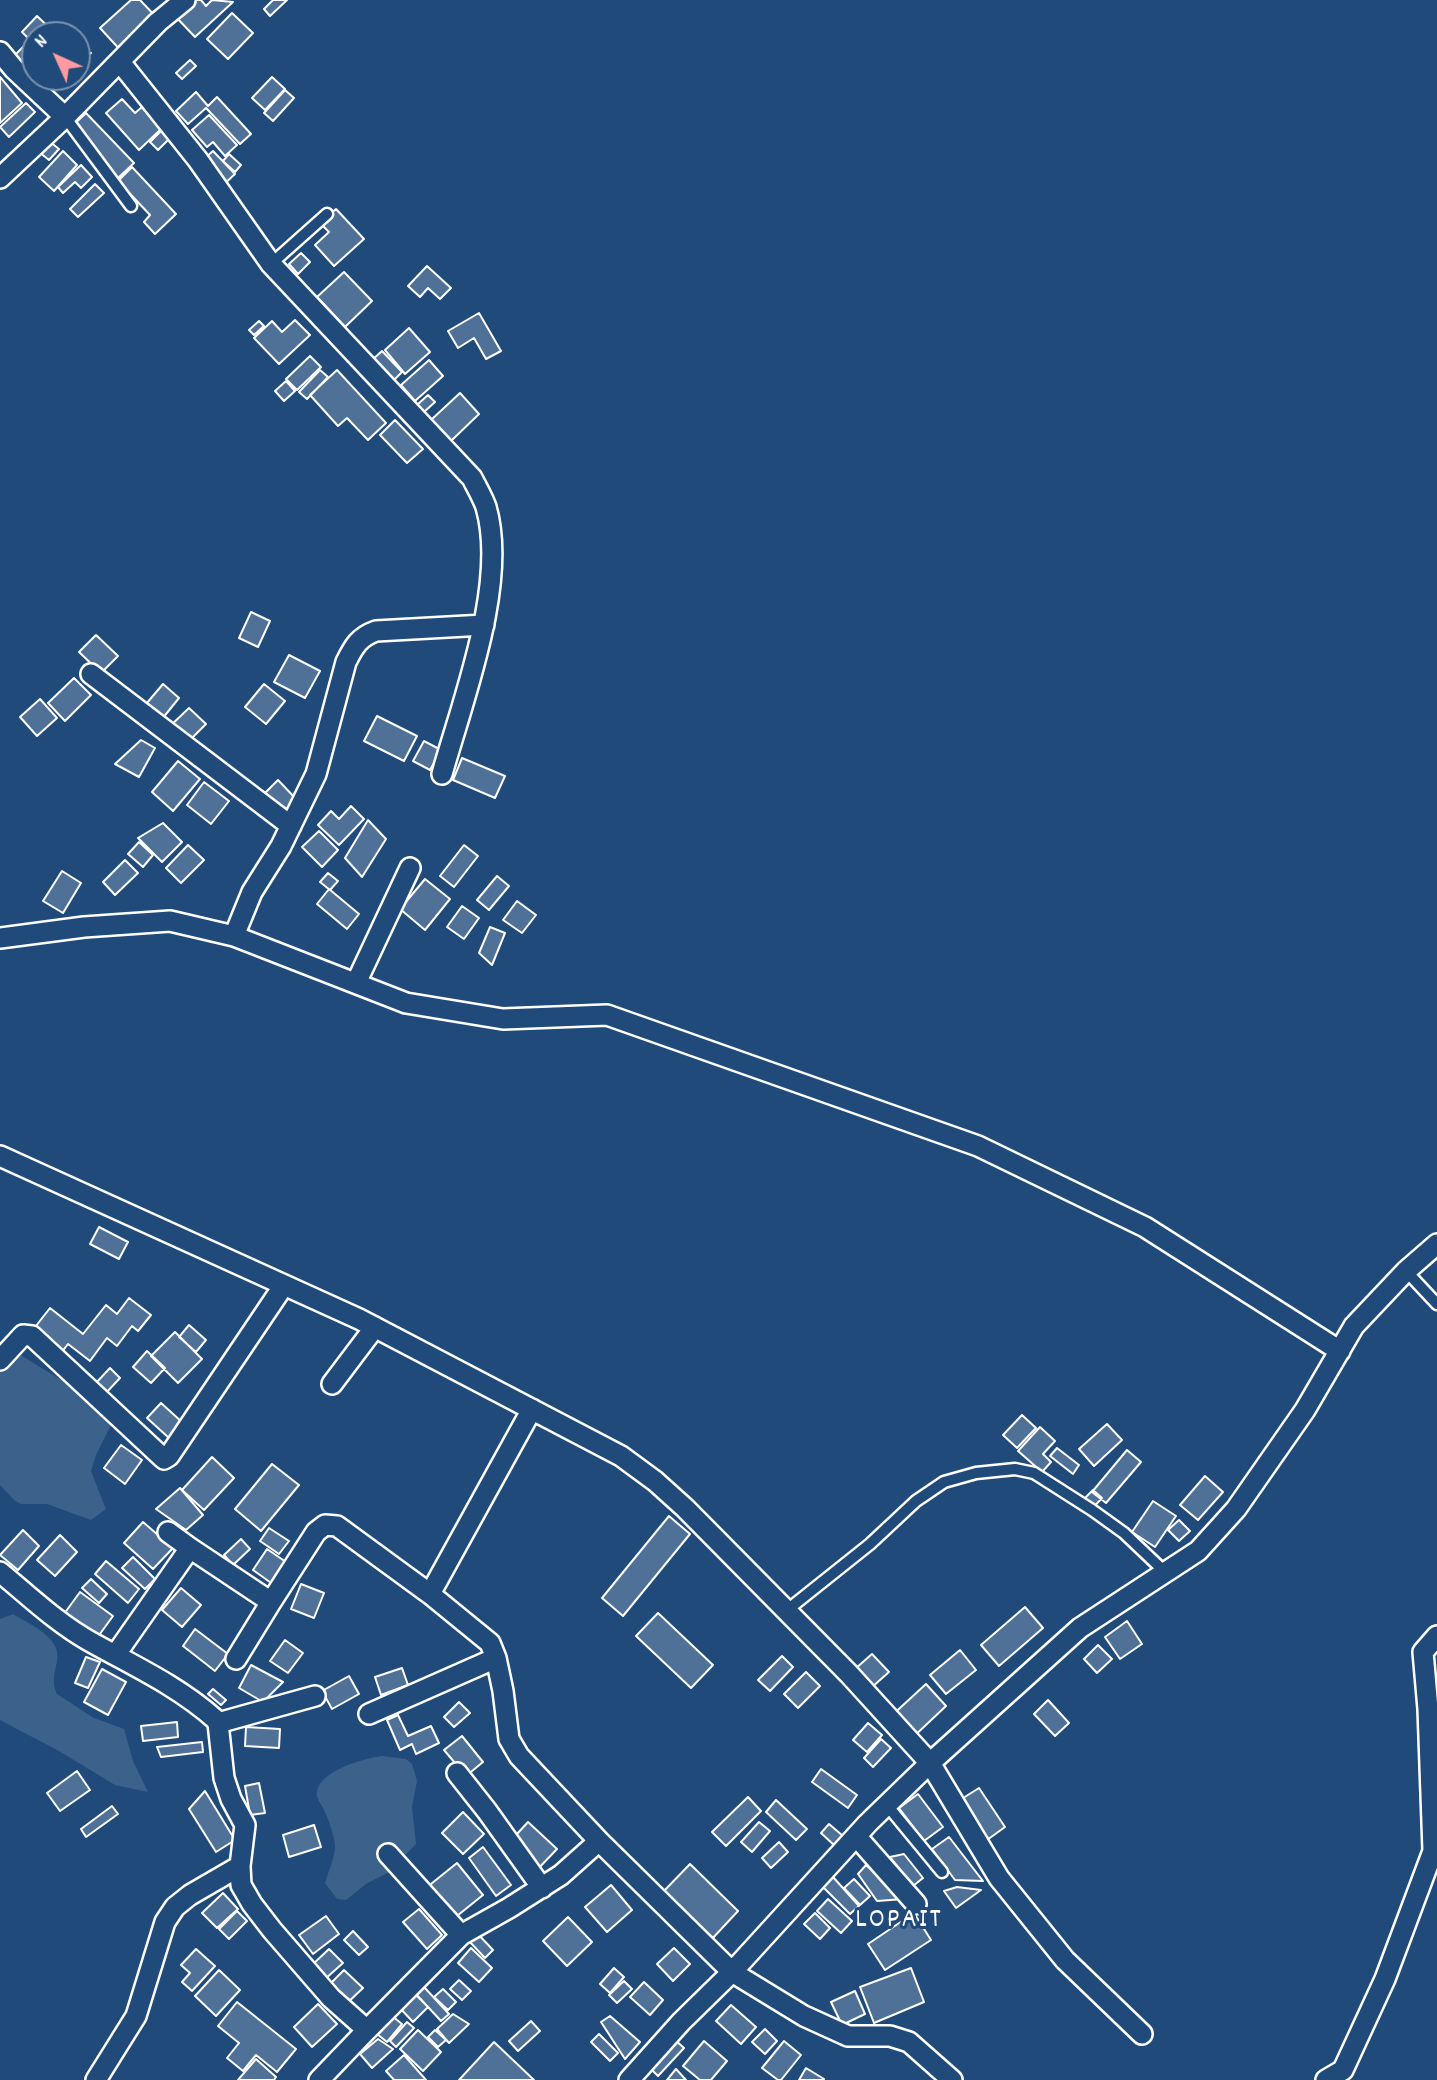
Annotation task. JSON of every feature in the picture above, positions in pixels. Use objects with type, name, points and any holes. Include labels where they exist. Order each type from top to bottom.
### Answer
[{"type":"street","points":[[0,178],[65,117],[158,22],[185,0]]},
{"type":"street","points":[[0,52],[14,69],[65,117]]},
{"type":"street","points":[[120,62],[198,160],[271,264],[472,478],[486,507],[491,536],[490,589],[484,625],[442,774]]},
{"type":"street","points":[[234,936],[252,892],[291,825],[316,774],[346,662],[352,649],[364,635],[376,631],[484,625]]},
{"type":"street","points":[[91,674],[291,825]]},
{"type":"street","points":[[356,984],[410,868]]},
{"type":"street","points":[[0,938],[84,927],[170,921],[234,936],[406,1003],[503,1019],[607,1015],[978,1146],[1145,1227],[1340,1351]]},
{"type":"street","points":[[0,1156],[375,1327],[621,1456],[655,1481],[849,1674],[930,1763],[1003,1884],[1065,1960],[1142,2034]]},
{"type":"street","points":[[629,2080],[886,1804],[930,1763],[1080,1628],[1198,1551],[1236,1508],[1305,1410],[1354,1326],[1406,1271],[1437,1244]]},
{"type":"street","points":[[0,1360],[23,1335],[32,1336],[164,1459],[169,1456],[284,1285]]},
{"type":"street","points":[[332,1384],[375,1327]]},
{"type":"street","points":[[430,1594],[532,1409]]},
{"type":"street","points":[[236,1659],[316,1532],[331,1524],[430,1594],[489,1643],[496,1658],[503,1691],[509,1739],[519,1756],[599,1841],[732,1972],[804,2016],[848,2036],[890,2036],[909,2042],[952,2080]]},
{"type":"street","points":[[168,1532],[271,1602]]},
{"type":"street","points":[[116,1654],[190,1548]]},
{"type":"street","points":[[0,1572],[61,1623],[162,1680],[218,1723],[224,1778],[231,1799],[245,1825],[240,1866],[241,1885],[265,1921],[331,1998],[367,2030]]},
{"type":"street","points":[[1326,2080],[1343,2070],[1348,2060],[1385,1979],[1433,1851],[1428,1709],[1423,1652],[1437,1636]]},
{"type":"street","points":[[369,1714],[496,1658]]},
{"type":"street","points":[[218,1723],[315,1696]]},
{"type":"street","points":[[457,1773],[542,1888]]},
{"type":"street","points":[[856,1836],[916,1904]]},
{"type":"street","points":[[319,2080],[461,1935],[542,1888],[578,1862],[599,1841]]},
{"type":"street","points":[[388,1854],[461,1935]]},
{"type":"street","points":[[96,2080],[136,2016],[165,1922],[175,1907],[190,1895],[240,1866]]},
{"type":"lane","points":[[65,117],[131,206]]},
{"type":"lane","points":[[271,264],[327,214]]},
{"type":"lane","points":[[1406,1271],[1437,1304]]},
{"type":"lane","points":[[786,1611],[870,1544],[916,1502],[944,1482],[976,1474],[1015,1469],[1034,1473],[1074,1498],[1124,1533],[1165,1572]]},
{"type":"lane","points":[[886,1804],[942,1872]]},
{"type":"shaded area","points":[[19,1354],[92,1399],[111,1425],[91,1471],[106,1509],[91,1520],[47,1504],[21,1504],[0,1485],[0,1372]]},
{"type":"shaded area","points":[[13,1614],[43,1632],[54,1645],[57,1652],[54,1681],[57,1694],[94,1718],[124,1729],[133,1761],[148,1792],[115,1785],[0,1720],[0,1619]]},
{"type":"shaded area","points":[[382,1756],[406,1759],[412,1764],[417,1781],[412,1807],[416,1844],[389,1872],[366,1884],[346,1900],[337,1899],[325,1883],[335,1846],[329,1823],[317,1796],[318,1787],[332,1773],[342,1768]]},
{"type":"building","points":[[131,0],[140,0],[159,20],[123,53],[100,28]]},
{"type":"building","points":[[189,0],[201,0],[206,6],[212,0],[233,2],[195,37],[174,15]]},
{"type":"building","points":[[273,0],[287,0],[270,16],[264,9]]},
{"type":"building","points":[[232,13],[253,33],[228,59],[207,39]]},
{"type":"building","points":[[21,49],[21,61],[15,55]]},
{"type":"building","points":[[190,60],[196,66],[182,79],[176,73]]},
{"type":"building","points":[[0,77],[22,103],[0,123]]},
{"type":"building","points":[[272,77],[285,89],[265,110],[252,98]]},
{"type":"building","points":[[285,90],[294,98],[273,121],[264,113]]},
{"type":"building","points":[[196,92],[208,106],[217,97],[251,134],[240,144],[206,108],[188,124],[176,111]]},
{"type":"building","points":[[122,99],[135,113],[142,107],[161,129],[139,150],[106,113]]},
{"type":"building","points":[[26,103],[35,112],[9,137],[0,127]]},
{"type":"building","points":[[86,113],[134,163],[117,179],[69,129]]},
{"type":"building","points":[[209,115],[237,145],[225,156],[213,142],[207,147],[192,130]]},
{"type":"building","points":[[163,129],[171,137],[158,150],[150,142]]},
{"type":"building","points":[[49,141],[59,149],[49,160],[39,152]]},
{"type":"building","points":[[63,151],[77,165],[54,191],[39,177]]},
{"type":"building","points":[[213,151],[235,174],[221,187],[198,164]]},
{"type":"building","points":[[229,154],[241,165],[235,172],[223,161]]},
{"type":"building","points":[[81,165],[92,177],[81,188],[75,182],[63,193],[58,187]]},
{"type":"building","points":[[132,167],[176,214],[155,234],[144,222],[150,215],[118,181]]},
{"type":"building","points":[[95,184],[104,193],[78,217],[70,209]]},
{"type":"building","points":[[336,209],[364,239],[334,266],[315,245],[329,232],[320,223]]},
{"type":"building","points":[[301,253],[310,262],[298,274],[289,264]]},
{"type":"building","points":[[427,266],[451,288],[440,299],[428,288],[420,297],[408,286]]},
{"type":"building","points":[[344,272],[372,301],[345,327],[317,297]]},
{"type":"building","points":[[479,313],[501,351],[486,359],[474,338],[458,348],[448,331]]},
{"type":"building","points":[[295,320],[310,335],[279,364],[254,338],[272,321],[282,332]]},
{"type":"building","points":[[259,321],[264,326],[254,335],[249,330]]},
{"type":"building","points":[[409,328],[430,352],[405,374],[385,350]]},
{"type":"building","points":[[382,351],[402,372],[392,382],[371,361]]},
{"type":"building","points":[[310,356],[321,367],[297,390],[286,379]]},
{"type":"building","points":[[429,360],[443,376],[415,401],[401,385]]},
{"type":"building","points":[[320,370],[328,377],[307,399],[299,392]]},
{"type":"building","points":[[337,370],[386,423],[368,440],[347,418],[338,426],[310,395]]},
{"type":"building","points":[[286,381],[295,391],[284,401],[275,391]]},
{"type":"building","points":[[460,393],[479,414],[451,441],[431,420]]},
{"type":"building","points":[[428,395],[435,402],[424,412],[417,405]]},
{"type":"building","points":[[395,420],[423,449],[407,463],[380,435]]},
{"type":"building","points":[[251,612],[270,621],[258,647],[239,638]]},
{"type":"building","points":[[96,635],[118,656],[101,673],[79,652]]},
{"type":"building","points":[[289,655],[320,671],[305,698],[274,682]]},
{"type":"building","points":[[74,678],[91,695],[65,721],[48,703]]},
{"type":"building","points":[[163,684],[179,698],[158,724],[141,710]]},
{"type":"building","points":[[264,684],[285,701],[266,724],[245,707]]},
{"type":"building","points":[[40,699],[57,718],[37,736],[20,717]]},
{"type":"building","points":[[189,708],[206,724],[185,745],[168,728]]},
{"type":"building","points":[[377,716],[417,736],[404,761],[364,741]]},
{"type":"building","points":[[141,740],[155,748],[139,777],[115,764]]},
{"type":"building","points":[[424,741],[441,750],[430,770],[413,761]]},
{"type":"building","points":[[462,758],[505,776],[495,798],[453,780]]},
{"type":"building","points":[[178,761],[200,779],[173,811],[152,792]]},
{"type":"building","points":[[278,780],[297,800],[277,819],[258,800]]},
{"type":"building","points":[[204,782],[229,801],[211,824],[187,805]]},
{"type":"building","points":[[351,806],[364,819],[339,845],[318,825],[331,811],[339,819]]},
{"type":"building","points":[[368,820],[386,839],[362,877],[345,858]]},
{"type":"building","points":[[163,823],[182,842],[162,862],[138,838]]},
{"type":"building","points":[[319,831],[338,850],[322,867],[302,847]]},
{"type":"building","points":[[139,842],[153,855],[143,867],[128,854]]},
{"type":"building","points":[[188,845],[204,860],[181,883],[166,868]]},
{"type":"building","points":[[464,845],[478,856],[454,887],[440,876]]},
{"type":"building","points":[[125,860],[138,873],[115,895],[103,882]]},
{"type":"building","points":[[62,871],[81,883],[63,913],[43,901]]},
{"type":"building","points":[[328,873],[338,881],[330,890],[320,882]]},
{"type":"building","points":[[497,876],[509,886],[489,910],[477,900]]},
{"type":"building","points":[[425,879],[450,899],[425,930],[400,909]]},
{"type":"building","points":[[329,889],[359,914],[347,929],[317,904]]},
{"type":"building","points":[[517,901],[536,915],[522,933],[503,920]]},
{"type":"building","points":[[462,906],[479,918],[464,939],[447,927]]},
{"type":"building","points":[[490,927],[505,933],[492,965],[479,953]]},
{"type":"building","points":[[99,1227],[128,1242],[119,1259],[90,1244]]},
{"type":"building","points":[[129,1298],[151,1315],[138,1331],[132,1326],[117,1346],[107,1338],[90,1361],[68,1344],[61,1353],[32,1331],[50,1308],[83,1334],[106,1305],[117,1314]]},
{"type":"building","points":[[189,1325],[206,1340],[196,1352],[179,1337]]},
{"type":"building","points":[[175,1332],[202,1359],[178,1383],[151,1356]]},
{"type":"building","points":[[147,1351],[165,1368],[151,1383],[133,1367]]},
{"type":"building","points":[[110,1368],[120,1378],[105,1394],[95,1384]]},
{"type":"building","points":[[161,1403],[183,1423],[169,1438],[147,1418]]},
{"type":"building","points":[[1022,1415],[1036,1428],[1017,1448],[1003,1435]]},
{"type":"building","points":[[1107,1424],[1122,1440],[1094,1466],[1079,1449]]},
{"type":"building","points":[[1040,1427],[1055,1441],[1043,1454],[1051,1462],[1042,1472],[1018,1451]]},
{"type":"building","points":[[121,1445],[142,1460],[125,1484],[104,1468]]},
{"type":"building","points":[[1057,1448],[1079,1465],[1073,1474],[1050,1456]]},
{"type":"building","points":[[1127,1450],[1141,1462],[1106,1503],[1092,1492]]},
{"type":"building","points":[[212,1457],[234,1478],[204,1510],[182,1490]]},
{"type":"building","points":[[272,1464],[299,1485],[261,1531],[235,1509]]},
{"type":"building","points":[[1205,1476],[1223,1492],[1198,1520],[1180,1505]]},
{"type":"building","points":[[180,1488],[203,1515],[186,1530],[156,1509]]},
{"type":"building","points":[[1093,1490],[1102,1498],[1090,1511],[1081,1502]]},
{"type":"building","points":[[1153,1501],[1176,1516],[1155,1547],[1132,1532]]},
{"type":"building","points":[[669,1516],[690,1534],[623,1616],[602,1598]]},
{"type":"building","points":[[1179,1520],[1190,1531],[1179,1541],[1168,1530]]},
{"type":"building","points":[[143,1522],[173,1548],[153,1569],[124,1543]]},
{"type":"building","points":[[269,1528],[289,1541],[279,1554],[260,1541]]},
{"type":"building","points":[[23,1530],[39,1546],[18,1570],[0,1555]]},
{"type":"building","points":[[60,1535],[77,1552],[55,1576],[37,1560]]},
{"type":"building","points":[[241,1539],[250,1549],[233,1565],[224,1555]]},
{"type":"building","points":[[267,1549],[289,1564],[274,1585],[253,1570]]},
{"type":"building","points":[[133,1557],[155,1579],[145,1589],[122,1568]]},
{"type":"building","points":[[106,1561],[139,1589],[128,1603],[95,1574]]},
{"type":"building","points":[[91,1579],[107,1594],[99,1603],[82,1588]]},
{"type":"building","points":[[301,1584],[324,1593],[314,1618],[291,1609]]},
{"type":"building","points":[[181,1588],[201,1605],[182,1627],[162,1610]]},
{"type":"building","points":[[80,1592],[113,1616],[97,1638],[64,1614]]},
{"type":"building","points":[[1025,1607],[1043,1628],[999,1666],[981,1645]]},
{"type":"building","points":[[658,1613],[713,1665],[691,1688],[636,1636]]},
{"type":"building","points":[[1127,1621],[1142,1644],[1120,1659],[1105,1637]]},
{"type":"building","points":[[195,1629],[228,1654],[215,1671],[183,1646]]},
{"type":"building","points":[[285,1640],[303,1653],[288,1673],[270,1661]]},
{"type":"building","points":[[1098,1645],[1112,1659],[1097,1673],[1084,1659]]},
{"type":"building","points":[[960,1650],[976,1670],[946,1694],[930,1675]]},
{"type":"building","points":[[872,1654],[889,1672],[871,1688],[855,1669]]},
{"type":"building","points":[[782,1656],[793,1667],[770,1691],[758,1680]]},
{"type":"building","points":[[86,1657],[100,1662],[88,1688],[75,1683]]},
{"type":"building","points":[[251,1665],[283,1682],[263,1702],[239,1688]]},
{"type":"building","points":[[402,1668],[408,1685],[381,1695],[375,1677]]},
{"type":"building","points":[[102,1669],[126,1682],[108,1715],[84,1702]]},
{"type":"building","points":[[806,1672],[820,1686],[798,1708],[784,1694]]},
{"type":"building","points":[[349,1676],[359,1694],[332,1709],[322,1691]]},
{"type":"building","points":[[926,1684],[946,1706],[909,1741],[888,1719]]},
{"type":"building","points":[[213,1689],[226,1700],[221,1705],[208,1694]]},
{"type":"building","points":[[1048,1700],[1069,1723],[1055,1736],[1034,1714]]},
{"type":"building","points":[[459,1702],[470,1713],[454,1727],[444,1717]]},
{"type":"building","points":[[398,1715],[408,1736],[431,1726],[439,1743],[416,1754],[412,1744],[400,1750],[387,1720]]},
{"type":"building","points":[[177,1722],[178,1737],[143,1741],[141,1726]]},
{"type":"building","points":[[868,1723],[882,1735],[867,1752],[853,1740]]},
{"type":"building","points":[[246,1727],[280,1729],[279,1748],[245,1746]]},
{"type":"building","points":[[462,1736],[483,1762],[466,1776],[444,1750]]},
{"type":"building","points":[[881,1739],[891,1748],[873,1767],[864,1758]]},
{"type":"building","points":[[202,1742],[203,1752],[161,1757],[157,1747]]},
{"type":"building","points":[[821,1769],[857,1795],[848,1808],[812,1782]]},
{"type":"building","points":[[77,1771],[90,1790],[60,1811],[47,1793]]},
{"type":"building","points":[[259,1783],[265,1813],[250,1815],[245,1786]]},
{"type":"building","points":[[979,1788],[1005,1827],[987,1840],[960,1800]]},
{"type":"building","points":[[205,1791],[235,1840],[216,1852],[189,1809]]},
{"type":"building","points":[[918,1794],[943,1827],[924,1841],[899,1808]]},
{"type":"building","points":[[748,1797],[761,1811],[726,1846],[712,1832]]},
{"type":"building","points":[[776,1800],[807,1829],[796,1840],[766,1812]]},
{"type":"building","points":[[112,1806],[118,1814],[86,1837],[81,1829]]},
{"type":"building","points":[[463,1812],[484,1834],[463,1854],[442,1833]]},
{"type":"building","points":[[528,1822],[557,1849],[534,1873],[505,1847]]},
{"type":"building","points":[[759,1822],[770,1831],[752,1852],[741,1842]]},
{"type":"building","points":[[829,1824],[843,1836],[835,1846],[821,1833]]},
{"type":"building","points":[[314,1825],[321,1847],[289,1857],[283,1835]]},
{"type":"building","points":[[949,1837],[983,1881],[955,1880],[932,1849]]},
{"type":"building","points":[[779,1842],[788,1852],[771,1868],[762,1858]]},
{"type":"building","points":[[483,1847],[511,1885],[496,1896],[469,1858]]},
{"type":"building","points":[[904,1854],[923,1878],[913,1886],[890,1857]]},
{"type":"building","points":[[457,1863],[483,1895],[452,1920],[426,1888]]},
{"type":"building","points":[[690,1864],[738,1911],[711,1940],[662,1893]]},
{"type":"building","points":[[866,1865],[904,1899],[877,1901],[858,1874]]},
{"type":"building","points":[[833,1877],[859,1906],[850,1914],[823,1887]]},
{"type":"building","points":[[854,1879],[870,1896],[860,1905],[844,1888]]},
{"type":"building","points":[[611,1885],[632,1910],[607,1932],[585,1907]]},
{"type":"building","points":[[957,1887],[981,1890],[956,1908],[944,1891]]},
{"type":"building","points":[[223,1893],[238,1909],[217,1928],[202,1913]]},
{"type":"building","points":[[828,1899],[852,1921],[841,1933],[817,1911]]},
{"type":"building","points":[[419,1909],[442,1935],[427,1949],[403,1922]]},
{"type":"building","points":[[237,1911],[247,1921],[229,1939],[219,1929]]},
{"type":"building","points":[[815,1913],[830,1928],[820,1939],[804,1924]]},
{"type":"building","points":[[914,1913],[931,1940],[885,1970],[868,1944]]},
{"type":"building","points":[[326,1916],[339,1934],[313,1954],[299,1935]]},
{"type":"building","points":[[568,1917],[592,1942],[567,1966],[543,1941]]},
{"type":"building","points":[[353,1931],[368,1947],[359,1955],[344,1940]]},
{"type":"building","points":[[476,1932],[493,1950],[485,1958],[468,1940]]},
{"type":"building","points":[[471,1948],[492,1968],[479,1982],[458,1963]]},
{"type":"building","points":[[674,1948],[690,1964],[673,1981],[657,1964]]},
{"type":"building","points":[[196,1949],[215,1966],[192,1991],[182,1982],[190,1973],[181,1965]]},
{"type":"building","points":[[329,1949],[343,1963],[324,1980],[311,1966]]},
{"type":"building","points":[[614,1968],[624,1977],[610,1993],[600,1984]]},
{"type":"building","points":[[911,1968],[924,2002],[874,2023],[860,1987]]},
{"type":"building","points":[[219,1970],[240,1990],[216,2016],[195,1996]]},
{"type":"building","points":[[344,1970],[363,1988],[343,2007],[325,1989]]},
{"type":"building","points":[[459,1980],[471,1991],[462,2000],[450,1989]]},
{"type":"building","points":[[624,1981],[632,1989],[617,2003],[609,1995]]},
{"type":"building","points":[[644,1982],[663,2000],[650,2015],[630,1997]]},
{"type":"building","points":[[424,1987],[449,2014],[441,2021],[416,1994]]},
{"type":"building","points":[[443,1989],[456,2002],[448,2010],[434,1997]]},
{"type":"building","points":[[855,1991],[865,2014],[842,2025],[831,2002]]},
{"type":"building","points":[[414,1993],[428,2007],[413,2022],[399,2007]]},
{"type":"building","points":[[237,2002],[296,2049],[277,2072],[256,2055],[243,2071],[227,2058],[239,2043],[218,2026]]},
{"type":"building","points":[[318,2004],[337,2024],[312,2047],[294,2027]]},
{"type":"building","points":[[731,2005],[756,2027],[741,2044],[716,2021]]},
{"type":"building","points":[[387,2012],[402,2024],[387,2042],[372,2030]]},
{"type":"building","points":[[453,2014],[469,2024],[449,2043],[437,2029]]},
{"type":"building","points":[[610,2016],[640,2042],[625,2059],[601,2022]]},
{"type":"building","points":[[531,2021],[540,2031],[518,2051],[509,2041]]},
{"type":"building","points":[[407,2022],[414,2028],[396,2047],[390,2041]]},
{"type":"building","points":[[765,2029],[777,2041],[765,2054],[752,2042]]},
{"type":"building","points":[[418,2030],[441,2052],[423,2071],[400,2049]]},
{"type":"building","points":[[435,2030],[446,2040],[438,2047],[428,2037]]},
{"type":"building","points":[[599,2034],[618,2053],[610,2061],[591,2042]]},
{"type":"building","points":[[673,2038],[684,2048],[658,2076],[647,2065]]},
{"type":"building","points":[[378,2039],[393,2049],[372,2068],[360,2054]]},
{"type":"building","points":[[704,2041],[727,2061],[711,2080],[700,2080],[683,2066]]},
{"type":"building","points":[[784,2041],[801,2055],[781,2080],[778,2080],[762,2068]]},
{"type":"building","points":[[494,2042],[534,2080],[459,2080]]},
{"type":"building","points":[[404,2055],[426,2080],[394,2080],[386,2071]]},
{"type":"building","points":[[256,2059],[276,2077],[274,2080],[238,2080]]},
{"type":"building","points":[[806,2068],[824,2079],[799,2080]]},
{"type":"building","points":[[676,2069],[686,2080],[667,2080]]},
{"type":"district","name":"LOPAIT","points":[[899,1922]]}]
